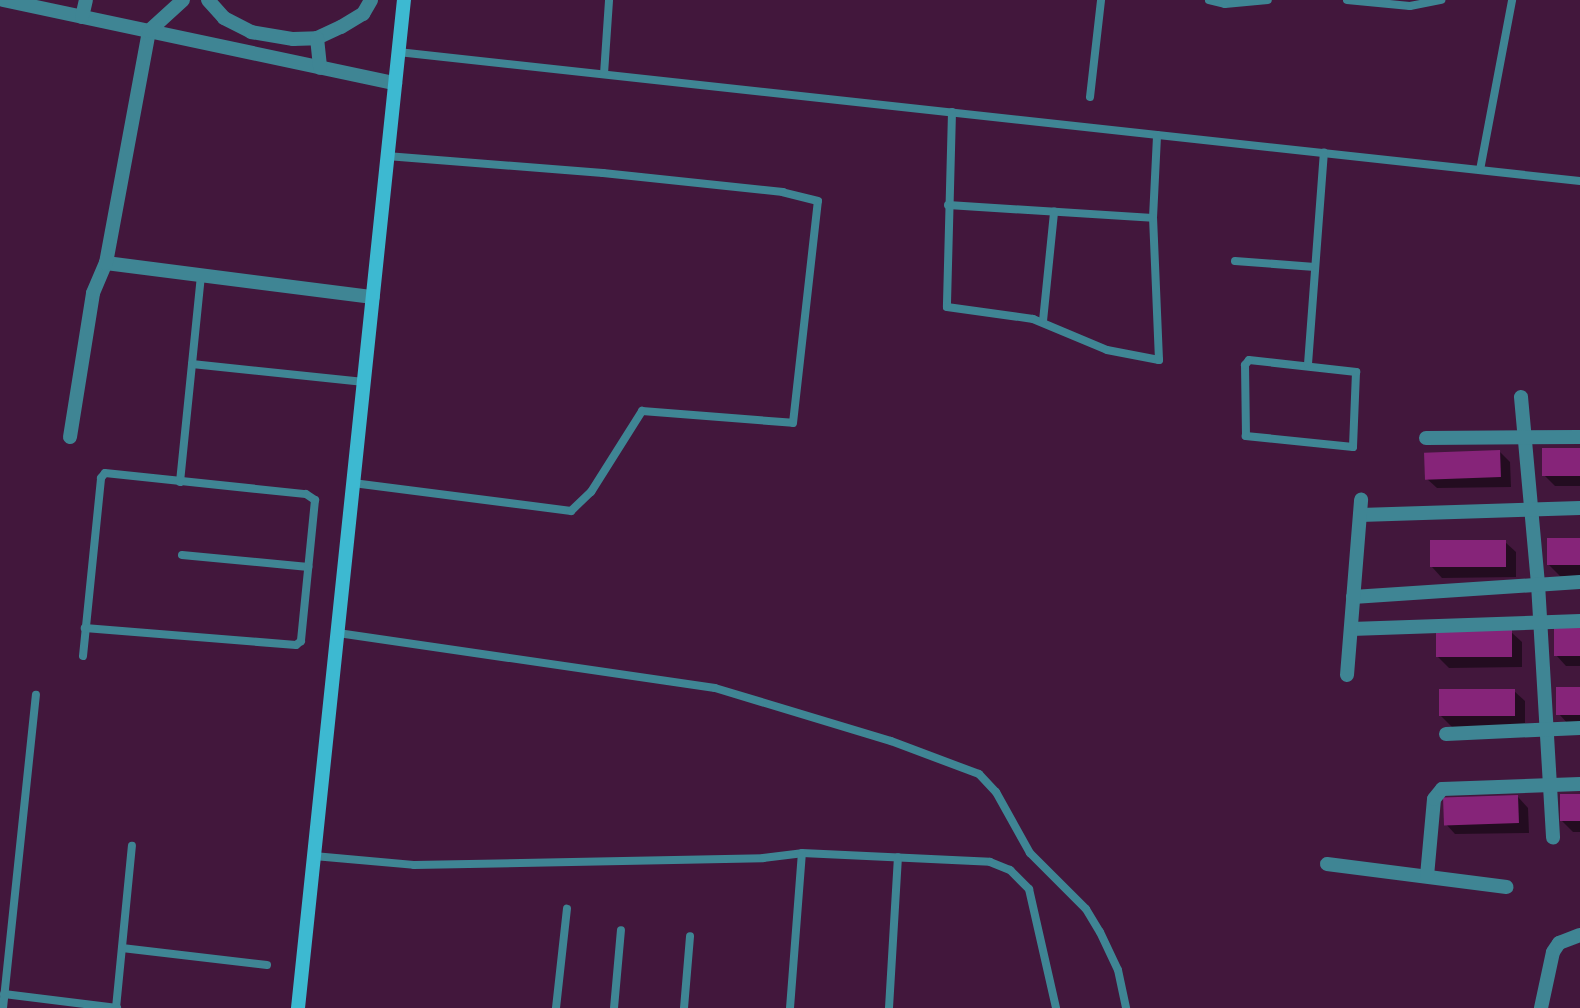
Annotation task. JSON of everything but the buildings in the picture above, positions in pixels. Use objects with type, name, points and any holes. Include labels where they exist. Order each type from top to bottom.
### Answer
[{"type":"main road","points":[[298,1008],[404,0]]},
{"type":"street","points":[[3,0],[395,83]]},
{"type":"street","points":[[82,17],[86,0]]},
{"type":"street","points":[[71,437],[93,293],[106,263],[149,31],[183,0]]},
{"type":"street","points":[[208,0],[224,18],[251,32],[279,38],[317,38],[363,13],[371,0]]},
{"type":"street","points":[[317,38],[320,68]]},
{"type":"street","points":[[106,263],[373,297]]},
{"type":"street","points":[[1521,397],[1538,584],[1553,838]]},
{"type":"street","points":[[1426,438],[1580,437]]},
{"type":"street","points":[[1347,675],[1360,507],[1580,508]]},
{"type":"street","points":[[1353,597],[1580,582]]},
{"type":"street","points":[[1351,629],[1580,621]]},
{"type":"street","points":[[1446,734],[1580,728]]},
{"type":"street","points":[[1427,876],[1436,793],[1442,789],[1580,784]]},
{"type":"street","points":[[1327,864],[1507,887]]},
{"type":"street","points":[[1541,1008],[1553,952],[1559,943],[1580,934]]},
{"type":"lane","points":[[604,74],[609,0]]},
{"type":"lane","points":[[1090,97],[1101,0]]},
{"type":"lane","points":[[1209,0],[1225,4],[1268,0]]},
{"type":"lane","points":[[1347,0],[1410,6],[1441,0]]},
{"type":"lane","points":[[1480,170],[1512,0]]},
{"type":"lane","points":[[398,52],[1580,181]]},
{"type":"lane","points":[[952,112],[947,307],[1043,321],[1108,350],[1159,360],[1153,218],[1157,135]]},
{"type":"lane","points":[[1308,364],[1324,153]]},
{"type":"lane","points":[[353,483],[571,511],[591,492],[642,411],[793,423],[818,201],[783,192],[617,174],[387,156]]},
{"type":"lane","points":[[948,205],[1153,218]]},
{"type":"lane","points":[[1043,321],[1054,212]]},
{"type":"lane","points":[[1235,261],[1315,267]]},
{"type":"lane","points":[[180,482],[201,275]]},
{"type":"lane","points":[[1249,360],[1308,364],[1356,372],[1353,447],[1246,436],[1245,365],[1249,360]]},
{"type":"lane","points":[[192,364],[364,382]]},
{"type":"lane","points":[[83,656],[85,628],[101,478],[105,473],[312,496],[301,641],[296,645],[85,628]]},
{"type":"lane","points":[[182,555],[308,567]]},
{"type":"lane","points":[[338,633],[715,688],[891,741],[979,774],[996,793],[1030,853],[1086,909],[1118,970],[1126,1008]]},
{"type":"lane","points":[[3,1008],[36,695]]},
{"type":"lane","points":[[4,994],[117,1008],[132,846]]},
{"type":"lane","points":[[314,856],[414,865],[763,858],[802,853],[990,862],[1020,877],[1036,913],[1056,1008]]},
{"type":"lane","points":[[790,1008],[802,853]]},
{"type":"lane","points":[[889,1008],[898,857]]},
{"type":"lane","points":[[556,1008],[567,909]]},
{"type":"lane","points":[[614,1008],[621,930]]},
{"type":"lane","points":[[684,1008],[690,936]]},
{"type":"lane","points":[[122,948],[267,965]]}]
